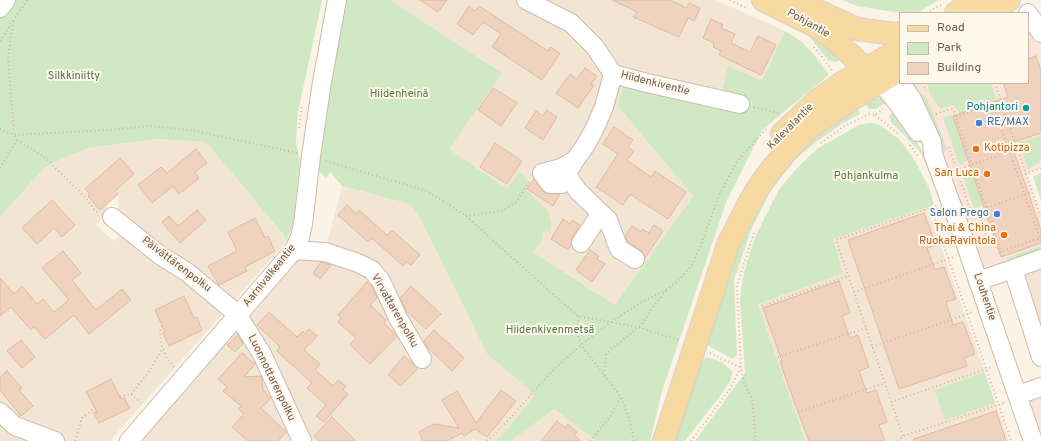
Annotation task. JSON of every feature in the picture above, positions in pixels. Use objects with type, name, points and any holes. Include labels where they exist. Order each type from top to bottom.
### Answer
[{"type":"main road","name":"Pohjantie","points":[[763,0],[815,26],[891,71]]},
{"type":"main road","name":"Pohjantie","points":[[794,0],[857,29],[894,34],[899,33]]},
{"type":"main road","points":[[950,8],[977,0]]},
{"type":"main road","points":[[991,12],[1009,0]]},
{"type":"main road","name":"Pohjantie","points":[[857,29],[872,45],[891,71]]},
{"type":"main road","name":"Kalevalantie","points":[[664,441],[729,242],[732,221],[746,184],[767,151],[781,135],[818,100],[842,83],[891,71]]},
{"type":"street","points":[[0,8],[6,0]]},
{"type":"street","name":"Aarnivalkeantie","points":[[132,440],[294,250],[303,224],[322,82],[338,0]]},
{"type":"street","name":"Hiidenkiventie","points":[[526,0],[571,23],[595,47],[614,74],[740,104]]},
{"type":"street","points":[[1020,0],[1027,12]]},
{"type":"street","name":"Louhentie","points":[[891,71],[896,101],[922,139],[926,156],[978,281],[1011,399],[1033,441]]},
{"type":"street","points":[[542,173],[570,167],[585,146],[601,113],[614,74]]},
{"type":"street","points":[[570,167],[578,191],[604,216],[619,249],[635,259]]},
{"type":"street","points":[[587,245],[603,232],[604,216]]},
{"type":"street","name":"Päivättärenpolku","points":[[112,217],[161,256],[186,272],[227,305],[237,316]]},
{"type":"street","name":"Virvattarenpolku","points":[[294,250],[325,252],[358,262],[372,270],[380,281],[398,318],[422,359]]},
{"type":"street","points":[[978,281],[1008,262],[1041,260]]},
{"type":"street","points":[[1008,262],[1041,357]]},
{"type":"street","name":"Luonnottarenpolku","points":[[237,316],[262,354],[302,441]]},
{"type":"street","points":[[1011,399],[1041,387]]},
{"type":"street","points":[[0,412],[15,426],[55,441]]},
{"type":"path","points":[[0,42],[27,0]]},
{"type":"path","points":[[931,12],[950,8]]},
{"type":"path","points":[[14,21],[8,59],[14,135],[18,140],[44,156],[86,198],[95,211]]},
{"type":"path","points":[[995,84],[1041,217]]},
{"type":"path","points":[[956,117],[1001,101]]},
{"type":"path","points":[[740,104],[784,114]]},
{"type":"path","points":[[994,104],[1040,238],[1002,251]]},
{"type":"path","points":[[875,115],[885,108]]},
{"type":"path","points":[[936,114],[952,109],[954,111],[1002,251],[1008,262]]},
{"type":"path","points":[[816,146],[841,128],[869,114],[875,115],[903,137]]},
{"type":"path","points":[[604,376],[606,354],[642,324],[655,304],[692,265],[719,195],[738,160],[767,128]]},
{"type":"path","points":[[0,168],[18,140]]},
{"type":"path","points":[[908,142],[926,156]]},
{"type":"path","points":[[957,170],[1017,149]]},
{"type":"path","points":[[1026,174],[1041,169]]},
{"type":"path","points":[[466,216],[502,211],[517,201],[532,177],[542,173]]},
{"type":"path","points":[[972,213],[1032,192]]},
{"type":"path","points":[[903,436],[836,240],[936,206]]},
{"type":"path","points":[[931,208],[1011,441]]},
{"type":"path","points":[[755,231],[737,286],[741,368],[744,383],[752,398],[756,441]]},
{"type":"path","points":[[854,292],[954,257]]},
{"type":"path","points":[[762,306],[848,276]]},
{"type":"path","points":[[487,441],[504,425],[551,372],[581,344],[640,303],[668,289]]},
{"type":"path","points":[[872,347],[973,312]]},
{"type":"path","points":[[634,441],[630,422],[621,397],[581,344],[578,334],[578,316],[637,327],[680,341]]},
{"type":"path","points":[[162,326],[160,332],[163,348],[167,359],[176,370]]},
{"type":"path","points":[[778,357],[866,328]]},
{"type":"path","points":[[120,397],[131,394],[148,373],[163,348]]},
{"type":"path","points":[[709,353],[741,368]]},
{"type":"path","points":[[891,402],[992,367]]},
{"type":"path","points":[[691,441],[730,389],[741,368]]},
{"type":"path","points":[[798,412],[885,383]]},
{"type":"path","points":[[131,394],[145,407]]},
{"type":"path","points":[[590,441],[610,417],[621,397]]},
{"type":"path","points":[[898,441],[903,436],[998,405],[1011,399]]},
{"type":"path","points":[[75,441],[82,418],[95,408]]},
{"type":"shaded area","points":[[390,0],[716,0],[785,31],[762,81],[722,92],[707,106],[624,83],[618,106],[693,196],[615,305],[533,252],[541,243],[450,150],[502,73]]},
{"type":"shaded area","points":[[1029,15],[1041,33],[1041,168],[1026,174],[1041,217],[1041,259],[978,281],[901,84],[1029,84]]},
{"type":"shaded area","points":[[157,139],[206,142],[284,235],[286,242],[233,302],[124,222],[119,210],[118,195],[107,204],[104,217],[96,225],[114,241],[121,233],[225,311],[110,441],[66,441],[17,423],[0,405],[0,217],[46,166],[88,148]]},
{"type":"shaded area","points":[[342,186],[410,204],[421,220],[487,354],[531,390],[534,396],[505,432],[494,441],[477,441],[473,439],[471,441],[306,441],[245,322],[304,254],[383,280],[326,248]]},
{"type":"shaded area","points":[[927,207],[1009,441],[805,441],[758,304],[843,273],[833,239]]},
{"type":"shaded area","points":[[1041,259],[1041,357],[1013,270]]},
{"type":"shaded area","points":[[239,328],[298,441],[140,441],[234,333]]},
{"type":"shaded area","points":[[1041,387],[1041,441],[1018,395]]},
{"type":"shaded area","points":[[554,409],[597,441],[511,441]]},
{"type":"shaded area","points":[[0,419],[42,441],[0,441]]},
{"type":"green space","name":"Silkkiniitty","points":[[7,0],[322,0],[298,112],[296,143],[300,161],[293,226],[286,242],[284,235],[206,142],[157,139],[88,148],[46,166],[0,217],[0,9]]},
{"type":"green space","points":[[344,0],[390,0],[502,73],[450,150],[507,189],[519,172],[527,179],[529,185],[526,190],[548,211],[551,223],[550,231],[543,231],[541,243],[533,252],[615,305],[693,196],[618,106],[624,82],[707,106],[722,92],[728,66],[762,81],[785,31],[802,42],[829,75],[763,129],[727,200],[662,391],[650,441],[597,441],[554,409],[511,441],[494,441],[505,432],[534,396],[530,390],[487,354],[421,220],[410,204],[342,186],[330,172],[326,178],[317,169]]},
{"type":"green space","points":[[842,0],[939,0],[919,12],[899,13],[857,6]]},
{"type":"green space","points":[[804,30],[823,42],[839,58],[837,62],[829,61]]},
{"type":"green space","points":[[928,84],[991,84],[997,101],[960,113],[953,105],[940,109],[929,92]]},
{"type":"green space","points":[[918,93],[925,96],[934,115],[947,149],[943,151],[931,117]]},
{"type":"green space","points":[[872,98],[879,98],[888,101],[876,109],[869,109],[864,102]]},
{"type":"green space","points":[[857,107],[860,114],[843,123],[816,142],[797,158],[769,194],[751,230],[734,280],[737,355],[733,359],[705,344],[733,251],[757,200],[809,141]]},
{"type":"green space","points":[[897,109],[924,154],[932,172],[930,173],[921,153],[891,122],[889,116]]},
{"type":"green space","points":[[951,114],[968,160],[963,162],[964,164],[961,165],[959,164],[943,118]]},
{"type":"green space","name":"Pohjankulma","points":[[870,123],[878,124],[899,139],[914,159],[929,188],[934,205],[833,239],[843,273],[758,304],[805,441],[695,441],[745,373],[740,300],[742,283],[747,261],[756,235],[778,191],[797,168],[817,149],[859,125]]},
{"type":"green space","points":[[1041,135],[1041,159],[1039,163],[1028,169],[1019,142]]},
{"type":"green space","points":[[972,170],[983,205],[974,208],[963,176],[963,174]]},
{"type":"green space","points":[[1041,173],[1041,200],[1033,177]]},
{"type":"green space","points":[[1041,246],[1041,256],[1009,263],[1006,258]]},
{"type":"green space","points":[[706,357],[722,362],[733,372],[730,381],[685,441],[672,441],[696,371]]},
{"type":"green space","points":[[984,372],[995,403],[945,420],[934,390]]},
{"type":"building","points":[[420,0],[447,0],[438,12]]},
{"type":"building","points":[[612,0],[670,0],[687,8],[689,3],[700,8],[694,21],[688,18],[679,37],[633,17],[637,12]]},
{"type":"building","points":[[469,6],[475,11],[479,6],[548,51],[550,47],[560,53],[542,80],[492,47],[501,34],[483,22],[473,35],[457,24]]},
{"type":"building","points":[[711,19],[723,25],[721,28],[735,34],[731,43],[750,52],[758,36],[776,45],[761,75],[719,55],[721,51],[713,47],[714,43],[703,38]]},
{"type":"building","points":[[1036,56],[1041,70],[1041,133],[1011,143],[1041,230],[1041,243],[1001,257],[953,116],[1008,97],[1003,84],[1029,84],[1029,59]]},
{"type":"building","points":[[585,68],[597,76],[591,84],[594,85],[578,108],[556,93],[570,74],[577,79]]},
{"type":"building","points":[[493,88],[517,103],[501,126],[478,110]]},
{"type":"building","points":[[547,110],[557,117],[543,140],[525,128],[536,111],[543,116]]},
{"type":"building","points":[[614,127],[633,140],[628,147],[634,151],[627,160],[651,177],[655,171],[686,192],[668,219],[630,194],[623,205],[596,187],[618,154],[603,144]]},
{"type":"building","points":[[495,143],[522,161],[507,184],[480,167]]},
{"type":"building","points":[[196,149],[207,163],[195,172],[199,178],[179,194],[173,186],[152,203],[138,185],[161,167],[167,173]]},
{"type":"building","points":[[120,158],[134,174],[115,191],[118,194],[100,210],[88,196],[90,194],[85,189]]},
{"type":"building","points":[[534,179],[545,193],[560,194],[553,206],[527,189]]},
{"type":"building","points":[[52,200],[75,225],[62,237],[54,228],[37,244],[22,228]]},
{"type":"building","points":[[347,205],[357,214],[359,210],[387,235],[392,230],[420,255],[411,265],[407,262],[403,266],[372,238],[368,242],[338,215]]},
{"type":"building","points":[[197,210],[206,220],[180,243],[162,222],[169,216],[178,226]]},
{"type":"building","points":[[924,213],[936,245],[927,248],[935,270],[944,267],[956,299],[946,302],[953,325],[963,322],[975,354],[964,358],[967,366],[899,389],[848,240]]},
{"type":"building","points":[[255,218],[265,238],[268,236],[275,251],[245,267],[247,271],[219,285],[208,266],[237,251],[228,232]]},
{"type":"building","points":[[563,219],[570,224],[573,220],[580,225],[572,237],[571,245],[568,250],[551,239]]},
{"type":"building","points":[[654,225],[663,231],[645,258],[641,250],[628,242],[625,236],[632,226],[641,232],[642,229],[649,233]]},
{"type":"building","points":[[590,250],[599,256],[597,259],[605,264],[592,282],[576,270]]},
{"type":"building","points":[[63,251],[81,273],[72,280],[96,310],[122,289],[131,300],[89,334],[74,315],[45,339],[34,327],[31,330],[11,307],[0,316],[0,278],[14,294],[22,286],[37,304],[43,299],[54,312],[69,300],[42,268]]},
{"type":"building","points":[[321,262],[331,265],[320,279],[313,273]]},
{"type":"building","points":[[839,281],[850,313],[842,316],[850,338],[858,335],[869,367],[859,371],[867,393],[876,390],[887,422],[879,425],[885,441],[809,441],[780,362],[782,361],[763,308]]},
{"type":"building","points":[[367,282],[373,288],[377,298],[370,305],[386,320],[384,323],[397,336],[370,364],[350,345],[356,338],[338,322],[341,318],[338,315]]},
{"type":"building","points":[[411,286],[441,314],[426,329],[406,311],[400,298]]},
{"type":"building","points":[[184,296],[194,318],[197,317],[202,330],[169,346],[163,333],[165,332],[155,310]]},
{"type":"building","points":[[269,312],[297,337],[303,331],[305,334],[309,329],[317,336],[304,350],[320,364],[315,370],[333,386],[338,380],[346,386],[343,390],[348,394],[324,422],[316,416],[326,405],[307,388],[312,383],[277,351],[280,347],[257,325]]},
{"type":"building","points":[[434,330],[464,358],[452,371],[427,347],[424,341]]},
{"type":"building","points":[[238,335],[243,344],[235,352],[227,345]]},
{"type":"building","points":[[21,340],[35,357],[22,368],[7,351]]},
{"type":"building","points":[[242,353],[255,364],[244,377],[261,376],[263,390],[271,398],[261,408],[286,432],[278,441],[248,441],[232,427],[244,414],[238,409],[241,406],[223,391],[227,387],[218,379]]},
{"type":"building","points":[[404,356],[418,368],[401,386],[388,375]]},
{"type":"building","points":[[7,371],[22,388],[19,390],[33,406],[21,416],[0,390],[0,377]]},
{"type":"building","points":[[111,379],[121,399],[124,398],[130,408],[99,423],[94,413],[97,412],[86,392]]},
{"type":"building","points":[[501,390],[516,401],[487,437],[475,429],[464,436],[462,433],[447,441],[423,441],[419,432],[434,424],[459,428],[442,400],[457,391],[476,423]]},
{"type":"building","points":[[996,411],[1006,441],[914,441],[914,439]]},
{"type":"building","points":[[332,417],[356,441],[319,441],[314,436]]},
{"type":"building","points":[[557,421],[565,428],[568,424],[577,432],[574,435],[581,441],[541,441]]},
{"type":"place","name":"Pohjantori","points":[[1026,108]]},
{"type":"place","name":"RE/MAX","points":[[979,123]]},
{"type":"place","name":"Kotipizza","points":[[976,149]]},
{"type":"place","name":"San Luca","points":[[987,174]]},
{"type":"place","name":"Salon Prego","points":[[997,214]]},
{"type":"place","name":"Thai & China RuokaRavintola","points":[[1004,235]]},
{"type":"park label","name":"Hiidenheinä","points":[[399,95]]},
{"type":"park label","name":"Hiidenkivenmetsä","points":[[550,331]]}]
